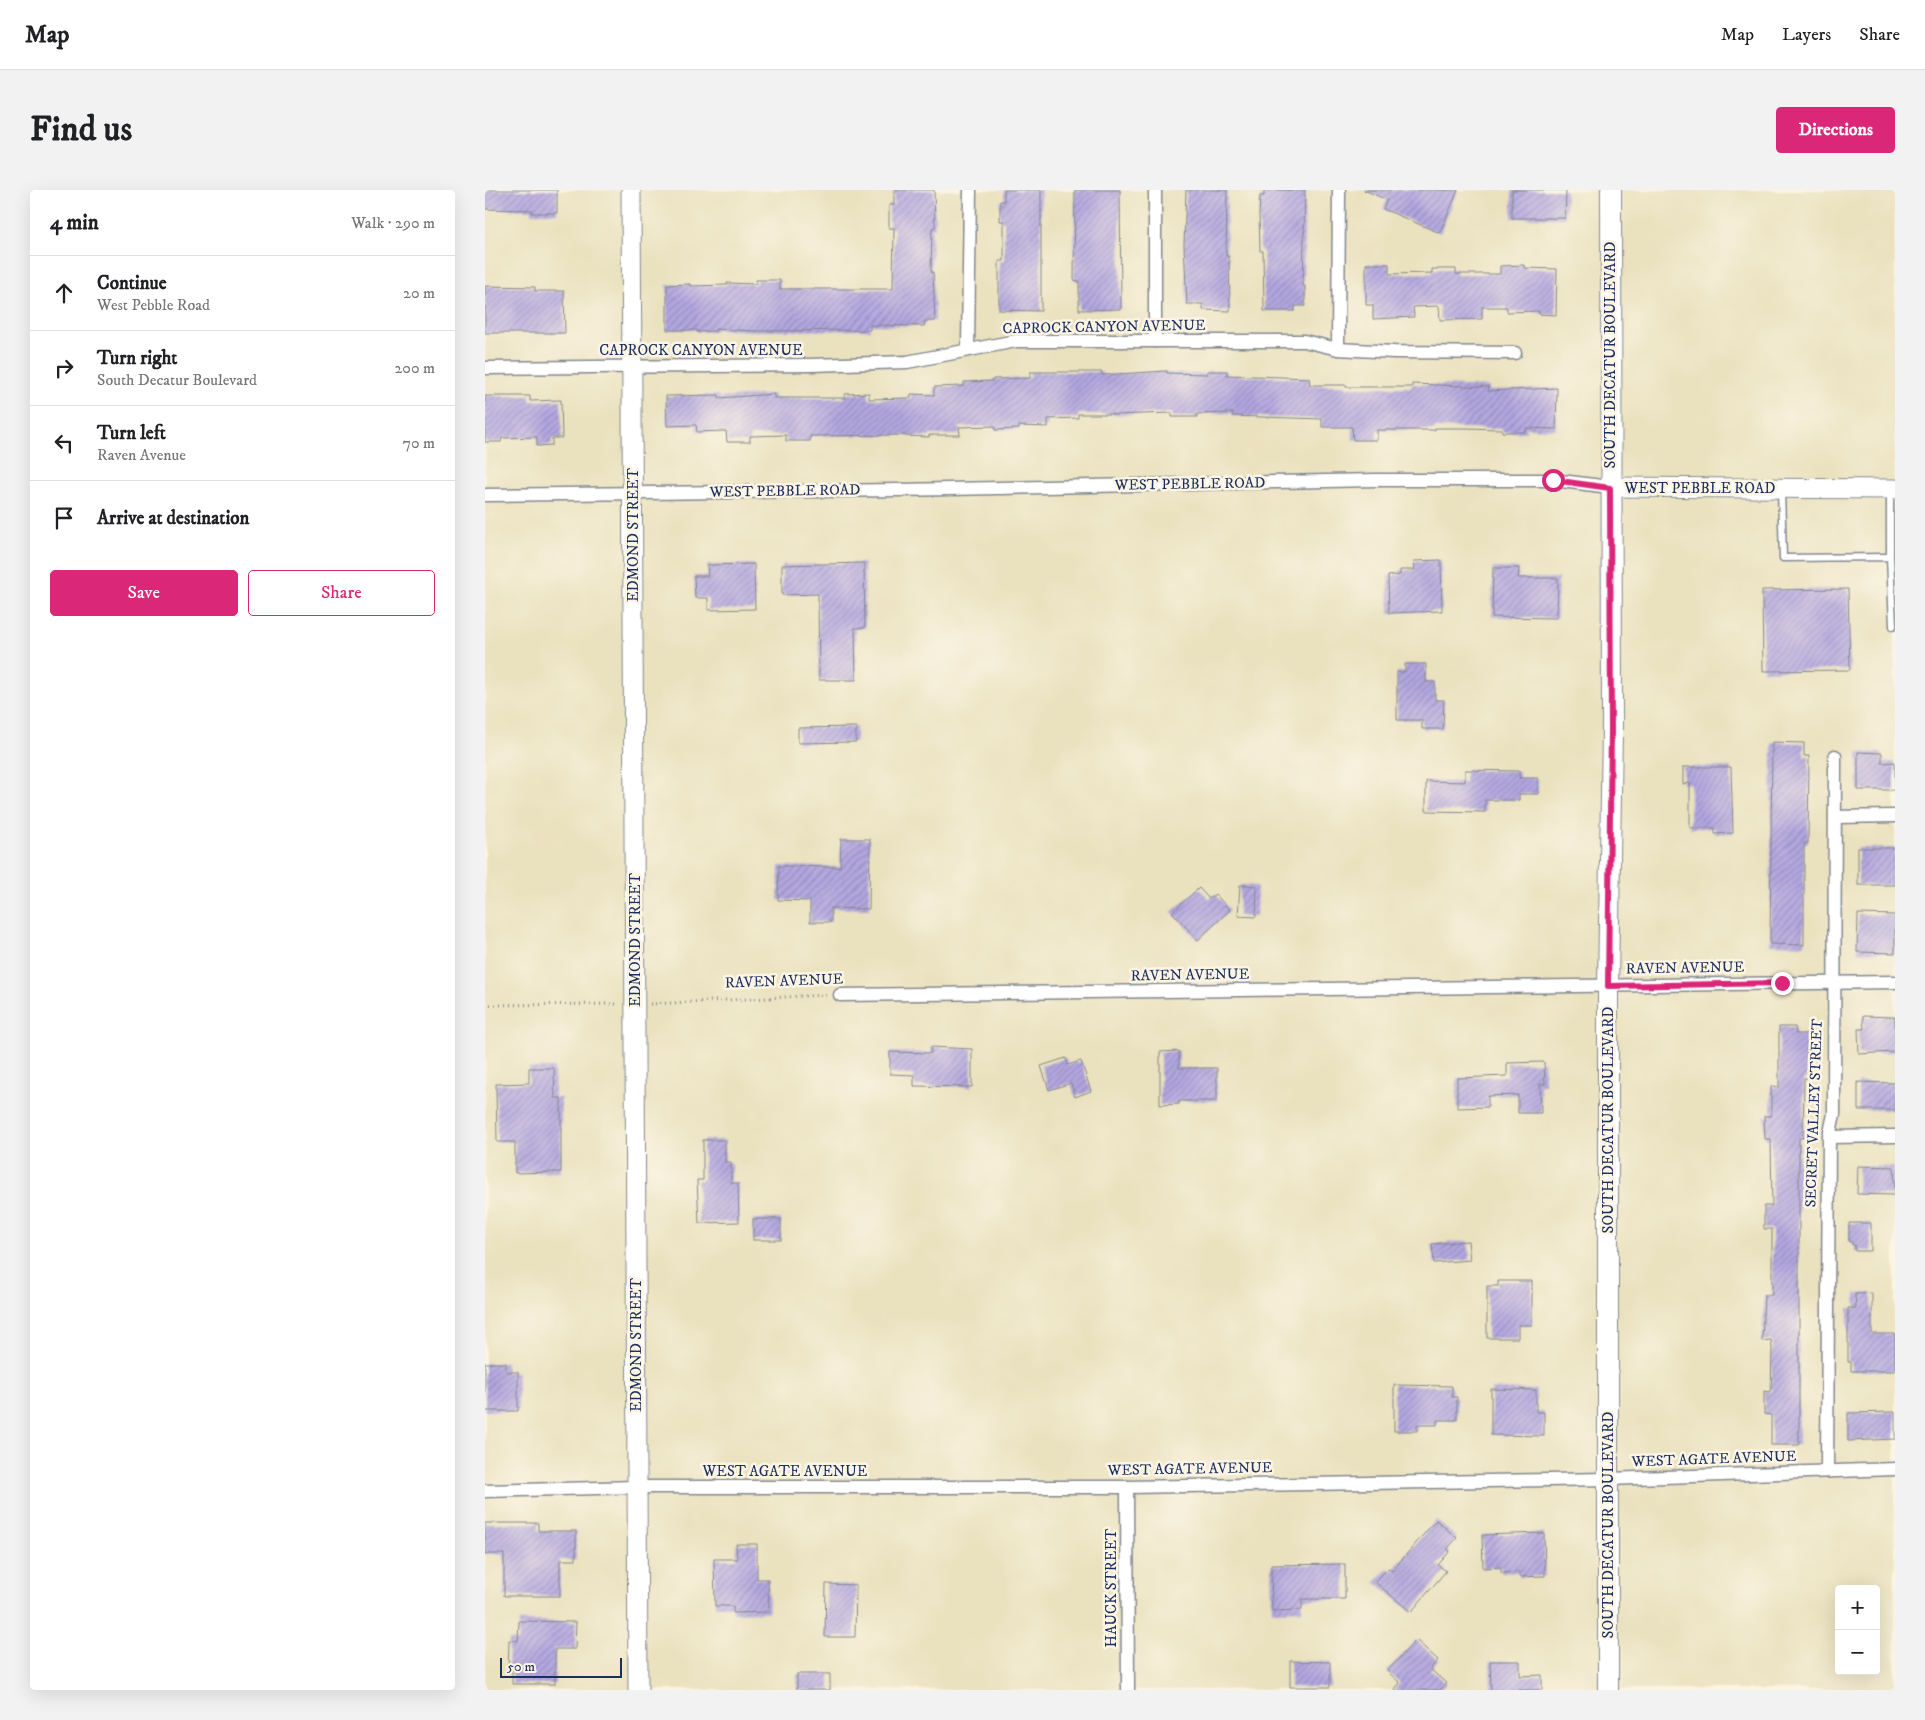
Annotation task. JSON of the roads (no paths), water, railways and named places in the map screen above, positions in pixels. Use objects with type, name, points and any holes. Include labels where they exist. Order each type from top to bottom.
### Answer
[{"type":"main road","name":"SOUTH DECATUR BOULEVARD","points":[[1608,1690],[1611,190]]},
{"type":"street","name":"EDMOND STREET","points":[[631,190],[638,1690]]},
{"type":"street","points":[[969,349],[970,190]]},
{"type":"street","points":[[1155,190],[1155,341]]},
{"type":"street","points":[[1338,349],[1339,190]]},
{"type":"street","name":"CAPROCK CANYON AVENUE","points":[[485,368],[811,365],[907,362],[1016,341],[1304,341],[1338,349],[1394,352],[1515,353]]},
{"type":"street","name":"WEST PEBBLE ROAD","points":[[485,495],[1375,480],[1553,480],[1610,488],[1893,489]]},
{"type":"street","name":"SECRET VALLEY STREET","points":[[1827,1472],[1829,1137],[1834,1114],[1835,756]]},
{"type":"street","points":[[1835,816],[1895,816]]},
{"type":"street","name":"RAVEN AVENUE","points":[[839,995],[1895,982]]},
{"type":"street","points":[[1829,1137],[1895,1136]]},
{"type":"street","name":"WEST AGATE AVENUE","points":[[485,1491],[637,1487],[1127,1487],[1608,1478],[1895,1469]]},
{"type":"street","name":"HAUCK STREET","points":[[1127,1487],[1128,1690]]},
{"type":"lane","points":[[1781,488],[1783,558],[1890,557]]},
{"type":"lane","points":[[1893,489],[1890,557],[1893,626]]}]
